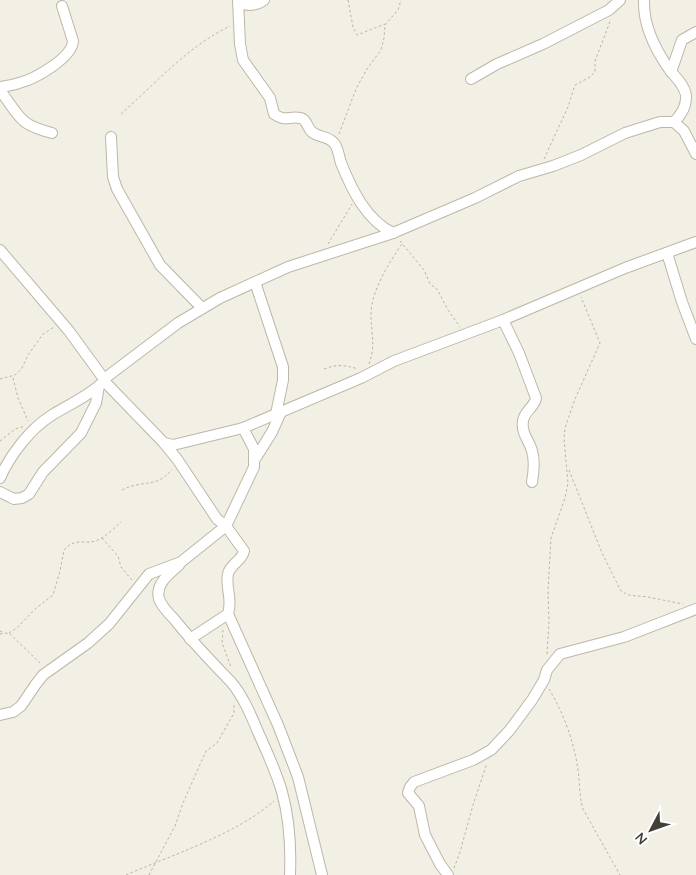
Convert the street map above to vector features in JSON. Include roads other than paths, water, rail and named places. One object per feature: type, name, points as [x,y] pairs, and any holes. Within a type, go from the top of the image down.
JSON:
[{"type":"street","points":[[264,0],[247,5],[239,2],[240,44],[243,60],[270,98],[274,114],[286,120],[301,118],[305,120],[314,133],[331,140],[335,144],[343,168],[357,196],[374,221],[393,233]]},
{"type":"street","points":[[644,0],[645,18],[662,60],[682,84],[686,95],[684,108],[674,122]]},
{"type":"street","points":[[471,78],[497,64],[543,44],[617,3]]},
{"type":"street","points":[[52,133],[26,124],[17,115],[0,89],[30,79],[61,60],[70,52],[73,41],[62,6]]},
{"type":"street","points":[[671,72],[682,40],[696,32]]},
{"type":"street","points":[[0,478],[4,467],[33,430],[49,417],[71,406],[178,323],[202,308],[288,266],[393,233],[468,201],[519,176],[581,155],[625,133],[646,125],[674,122],[684,131],[696,154]]},
{"type":"street","points":[[111,137],[113,177],[117,189],[160,265],[202,308]]},
{"type":"street","points":[[164,442],[172,445],[243,428],[360,373],[503,320],[625,268],[696,242]]},
{"type":"street","points":[[0,250],[62,323],[102,382],[164,442],[178,459],[217,518],[226,526],[244,552],[243,556],[231,568],[228,575],[231,602],[226,615],[190,639]]},
{"type":"street","points":[[667,253],[696,339]]},
{"type":"street","points":[[255,282],[282,367],[284,380],[278,413],[272,432],[255,460]]},
{"type":"street","points":[[503,320],[522,359],[536,398],[536,402],[525,413],[523,420],[523,429],[532,450],[534,468],[532,482]]},
{"type":"street","points":[[0,492],[14,499],[22,498],[29,494],[43,472],[81,433],[96,403],[102,382]]},
{"type":"street","points":[[243,428],[254,449],[254,467],[226,526],[181,562],[163,580],[159,587],[159,597],[162,605],[190,639],[233,685],[251,715],[267,751],[282,793],[291,860],[290,875]]},
{"type":"street","points":[[0,715],[13,712],[21,706],[36,684],[50,670],[88,643],[109,624],[151,572],[181,562]]},
{"type":"street","points":[[450,872],[440,864],[425,835],[420,809],[408,793],[414,782],[474,760],[491,750],[501,741],[521,716],[560,654],[624,637],[692,607]]},
{"type":"street","points":[[226,615],[278,725],[298,777],[322,875]]}]
